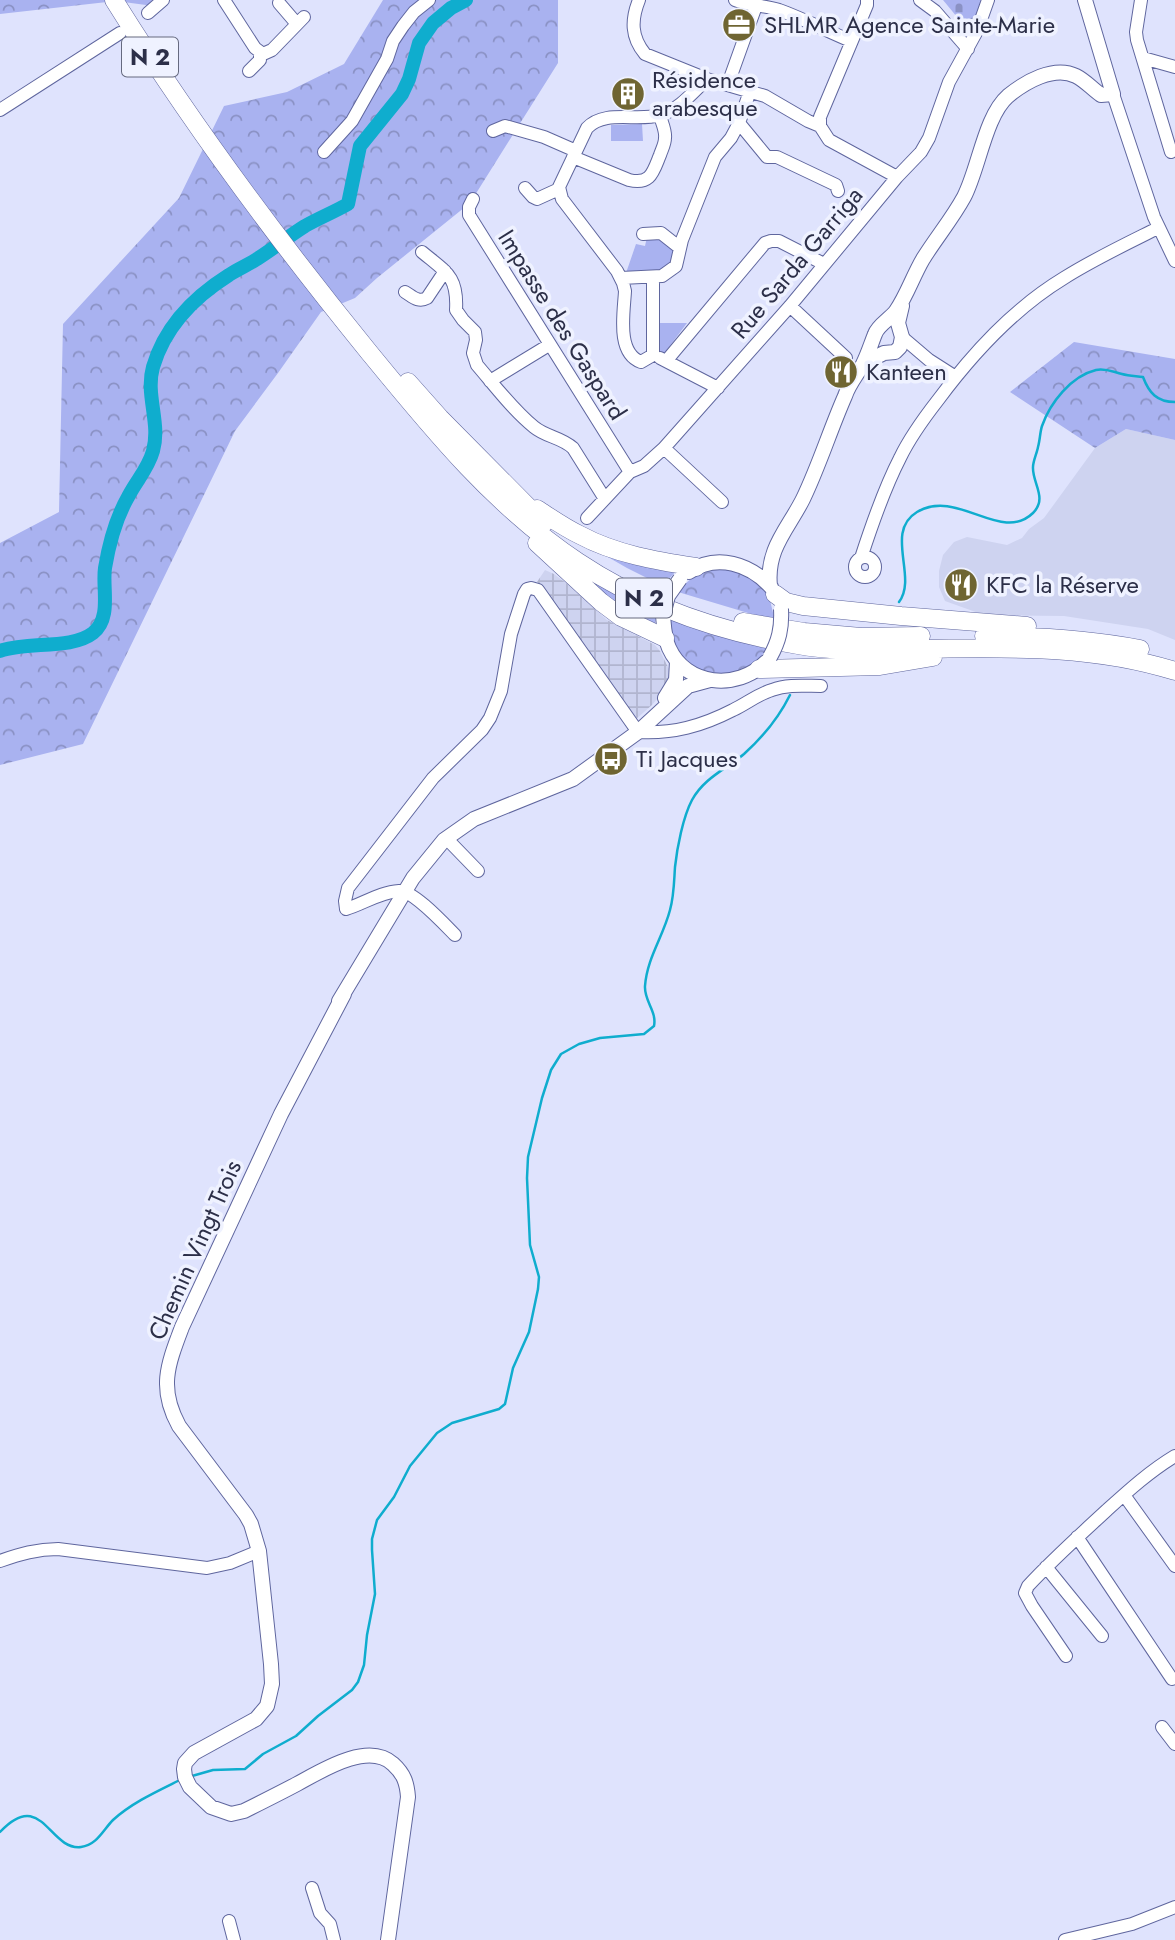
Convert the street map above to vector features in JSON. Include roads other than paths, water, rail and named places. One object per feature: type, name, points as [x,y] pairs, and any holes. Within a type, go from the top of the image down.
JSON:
[{"type":"highway","name":"N 2","points":[[114,0],[192,110],[279,221],[439,437],[495,495],[577,562],[622,588],[680,615],[721,628],[803,646],[852,650],[1077,650],[1175,671]]},
{"type":"highway","name":"N 2","points":[[125,0],[192,110]]},
{"type":"highway","name":"N 2","points":[[384,363],[545,524],[566,541],[608,569],[698,608],[750,624],[804,632],[861,637],[1035,636],[1105,642],[1175,659]]},
{"type":"highway","points":[[439,437],[494,500],[601,602],[621,617],[665,638]]},
{"type":"highway","points":[[500,479],[534,507],[581,536],[655,561],[696,567]]},
{"type":"highway","points":[[775,596],[803,606],[1058,629],[1105,642]]},
{"type":"highway","points":[[765,663],[880,666],[990,648]]},
{"type":"main road","points":[[775,596],[760,575],[747,567],[730,562],[713,562],[696,567],[680,579],[668,596],[663,615],[665,638],[670,650],[687,670],[710,680],[727,681],[744,677],[765,663],[778,642],[782,626],[775,596],[769,575],[772,555],[802,500],[845,393],[861,368],[877,334],[904,298],[922,260],[963,198],[991,120],[1007,97],[1038,78],[1063,73],[1078,77],[1101,95],[1113,94],[1085,0]]},
{"type":"main road","points":[[861,368],[902,344],[898,323],[904,298]]},
{"type":"main road","points":[[877,334],[890,325],[901,334]]},
{"type":"main road","points":[[877,334],[878,350],[889,353]]},
{"type":"main road","points":[[747,567],[782,534]]},
{"type":"main road","name":"Chemin Vingt Trois","points":[[652,718],[674,684],[677,661]]},
{"type":"main road","name":"Chemin Vingt Trois","points":[[388,1940],[408,1797],[403,1775],[388,1760],[366,1756],[353,1758],[244,1811],[231,1814],[211,1807],[190,1787],[185,1777],[185,1763],[194,1753],[256,1719],[267,1706],[272,1684],[259,1551],[251,1524],[173,1414],[166,1386],[170,1363],[183,1326],[281,1114],[344,994],[422,865],[446,838],[474,819],[573,779],[638,732],[688,686],[710,680]]},
{"type":"street","points":[[148,13],[163,0]]},
{"type":"street","points":[[224,0],[260,53],[272,50],[301,20],[279,3]]},
{"type":"street","points":[[324,152],[352,121],[403,26],[414,12],[429,0]]},
{"type":"street","points":[[639,0],[634,12],[634,36],[645,54],[708,79],[765,96],[820,126]]},
{"type":"street","points":[[735,0],[824,28],[851,41]]},
{"type":"street","points":[[867,0],[820,117],[820,126],[828,140],[897,177]]},
{"type":"street","points":[[920,0],[935,11],[968,49]]},
{"type":"street","name":"Rue Sarda Garriga","points":[[587,518],[629,472],[644,466],[664,448],[790,306],[897,177],[912,163],[929,138],[948,82],[968,49],[988,0]]},
{"type":"street","points":[[1140,0],[1136,32],[1171,152]]},
{"type":"street","points":[[728,84],[763,7]]},
{"type":"street","points":[[0,110],[120,33]]},
{"type":"street","points":[[249,71],[260,60],[260,53]]},
{"type":"street","points":[[1143,58],[1175,67]]},
{"type":"street","points":[[708,79],[676,108],[660,116],[596,120],[587,128],[559,189],[562,199],[621,278],[625,291],[625,345],[636,360],[641,362],[653,355],[718,388]]},
{"type":"street","points":[[621,278],[662,276],[676,266],[680,248],[715,157],[731,138],[750,91]]},
{"type":"street","points":[[1113,94],[1158,228],[1175,261]]},
{"type":"street","points":[[493,131],[505,127],[544,137],[574,154],[637,182],[652,174],[665,141],[666,135],[660,116]]},
{"type":"street","points":[[738,123],[767,157],[776,157],[836,185],[838,191]]},
{"type":"street","points":[[525,188],[537,199],[559,189]]},
{"type":"street","name":"Impasse des Gaspard","points":[[473,199],[469,215],[629,472]]},
{"type":"street","points":[[861,558],[900,457],[954,376],[987,339],[1048,288],[1115,249],[1158,228]]},
{"type":"street","points":[[643,234],[661,233],[680,248]]},
{"type":"street","points":[[667,360],[768,242],[779,241],[824,264]]},
{"type":"street","points":[[422,252],[445,271],[456,289],[457,313],[475,332],[473,354],[477,365],[531,425],[573,448],[605,499]]},
{"type":"street","points":[[405,292],[419,300],[427,298],[445,271]]},
{"type":"street","points":[[653,277],[653,355]]},
{"type":"street","points":[[790,306],[846,358]]},
{"type":"street","points":[[901,334],[929,360],[954,376]]},
{"type":"street","points":[[490,381],[549,345]]},
{"type":"street","points":[[889,353],[908,353],[929,360]]},
{"type":"street","points":[[664,448],[722,502]]},
{"type":"street","points":[[455,935],[424,904],[405,892],[371,898],[346,909],[345,901],[348,888],[433,778],[482,730],[490,718],[501,691],[511,634],[527,589],[531,587],[538,590],[638,732],[663,733],[690,727],[732,711],[773,689],[821,686]]},
{"type":"street","points":[[446,838],[478,871]]},
{"type":"street","points":[[1066,1656],[1032,1606],[1025,1593],[1028,1586],[1124,1495],[1161,1464],[1175,1456]]},
{"type":"street","points":[[1124,1495],[1175,1566]]},
{"type":"street","points":[[1077,1537],[1172,1679]]},
{"type":"street","points":[[0,1561],[40,1549],[58,1549],[207,1569],[259,1551]]},
{"type":"street","points":[[1046,1567],[1102,1636]]},
{"type":"street","points":[[1163,1727],[1175,1744]]},
{"type":"street","points":[[313,1888],[320,1913],[330,1924],[334,1940]]},
{"type":"street","points":[[1065,1940],[1132,1924],[1175,1907]]},
{"type":"street","points":[[229,1921],[234,1940]]},
{"type":"waterway","points":[[0,651],[23,646],[73,642],[93,633],[99,627],[104,611],[105,568],[114,531],[124,505],[153,451],[155,430],[151,378],[165,338],[182,314],[216,284],[305,226],[348,204],[360,146],[402,94],[419,43],[433,23],[466,0]]},
{"type":"waterway","points":[[899,602],[904,592],[905,580],[903,531],[917,512],[932,506],[948,506],[1007,523],[1021,521],[1033,513],[1039,502],[1033,467],[1042,426],[1050,408],[1078,378],[1096,370],[1143,377],[1154,396],[1175,402]]},
{"type":"waterway","points":[[192,1776],[213,1770],[245,1769],[263,1754],[296,1736],[358,1682],[364,1665],[375,1594],[372,1539],[377,1520],[394,1497],[410,1466],[437,1433],[452,1423],[499,1409],[505,1404],[513,1368],[529,1332],[539,1277],[530,1245],[528,1157],[551,1070],[561,1054],[579,1044],[600,1038],[644,1034],[654,1026],[654,1016],[645,991],[646,976],[671,905],[677,851],[689,807],[703,786],[758,741],[776,719],[790,695]]},
{"type":"waterway","points":[[0,1832],[14,1820],[26,1816],[36,1818],[70,1846],[87,1846],[129,1808],[182,1779]]},
{"type":"place","name":"SHLMR Agence Sainte-Marie","points":[[739,25]]},
{"type":"place","name":"Résidence arabesque","points":[[628,94]]},
{"type":"place","name":"Kanteen","points":[[841,372]]},
{"type":"place","name":"KFC la Réserve","points":[[961,585]]},
{"type":"place","name":"Ti Jacques","points":[[611,759]]}]
